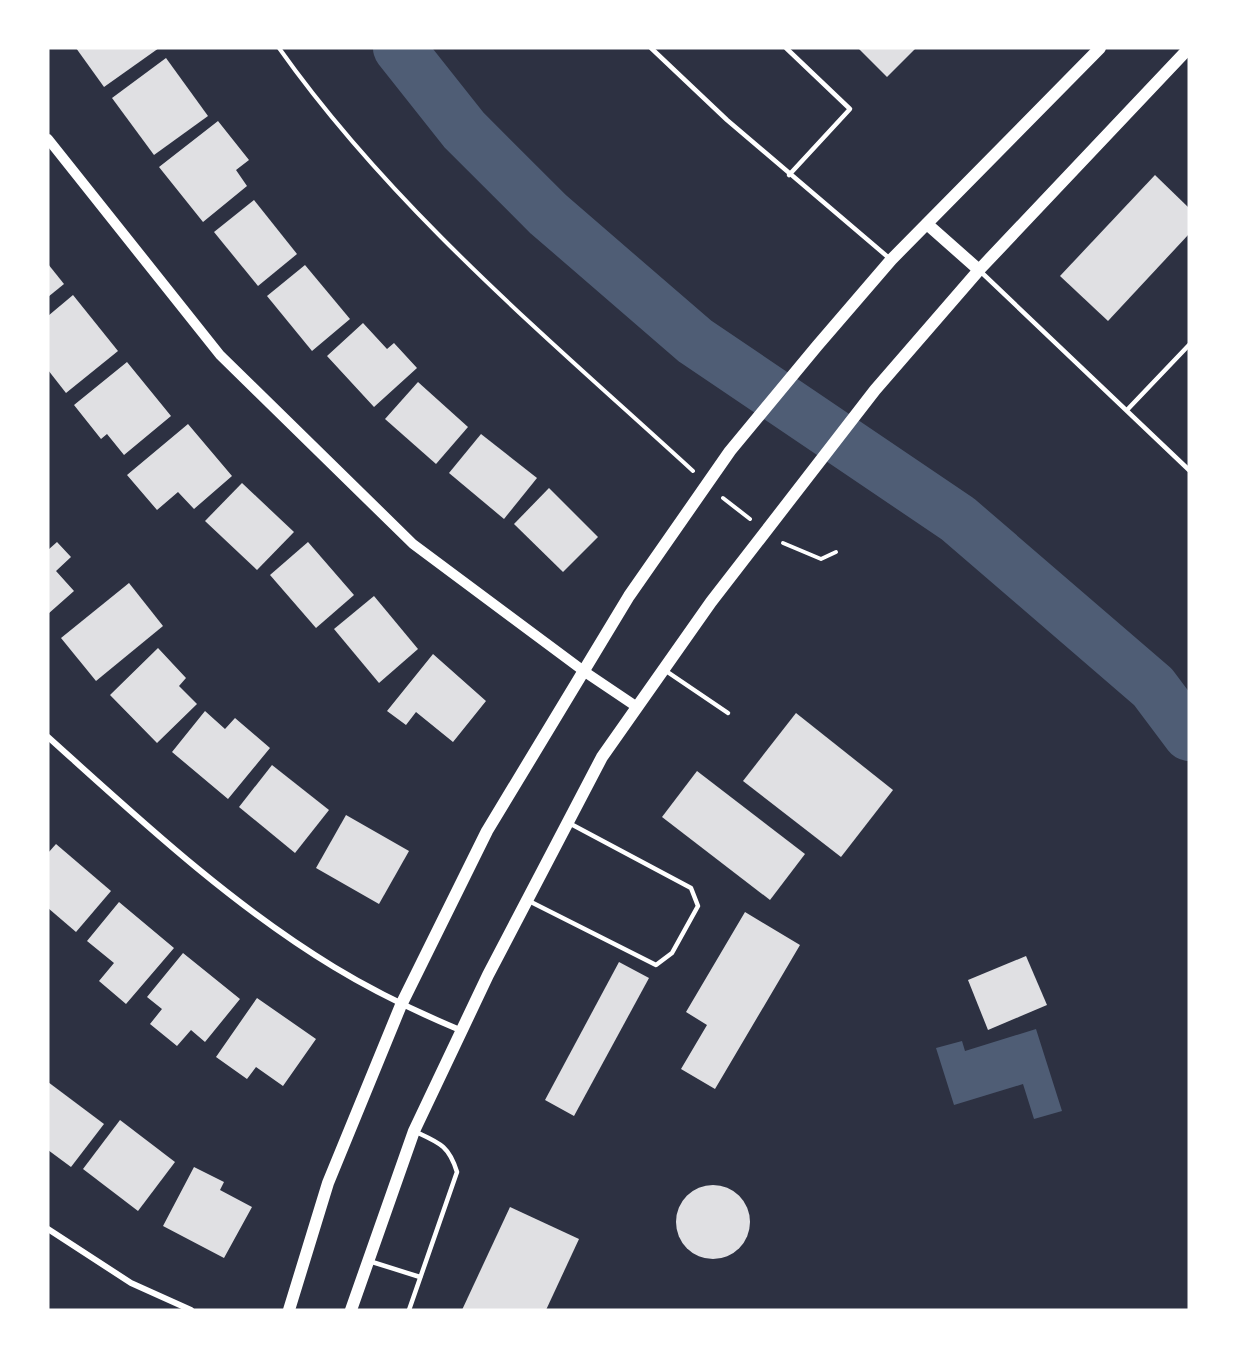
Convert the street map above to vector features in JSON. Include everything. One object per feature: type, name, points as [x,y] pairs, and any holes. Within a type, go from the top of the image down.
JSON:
[{"type":"main road","points":[[289,1310],[328,1183],[400,1005],[487,831],[629,596],[730,452],[817,346],[891,260],[1100,48]]},
{"type":"main road","points":[[351,1310],[414,1131],[460,1030],[566,822],[602,757],[663,669],[765,531],[875,390],[979,270],[1189,48]]},
{"type":"main road","points":[[927,224],[979,270]]},
{"type":"street","points":[[48,139],[220,355],[413,544],[585,672],[637,707]]},
{"type":"street","points":[[48,737],[140,820],[260,916],[333,967],[400,1005],[460,1030]]},
{"type":"street","points":[[48,1229],[131,1282],[191,1310]]},
{"type":"lane","points":[[786,48],[850,109],[789,175]]},
{"type":"lane","points":[[654,49],[789,175],[891,260]]},
{"type":"lane","points":[[979,270],[1189,470]]},
{"type":"lane","points":[[1126,410],[1189,345]]},
{"type":"lane","points":[[663,669],[728,713]]},
{"type":"lane","points":[[526,900],[656,965],[672,953],[698,906],[691,888],[566,822]]},
{"type":"lane","points":[[409,1310],[457,1172],[453,1159],[444,1145],[414,1131]]},
{"type":"lane","points":[[367,1260],[420,1277]]},
{"type":"path","points":[[279,48],[304,83],[380,173],[463,259],[706,484],[788,547],[821,559],[836,552]]},
{"type":"water","points":[[1036,1029],[1062,1111],[1034,1119],[1023,1084],[954,1105],[936,1048],[962,1041],[965,1051]]},
{"type":"building","points":[[76,48],[159,48],[104,87]]},
{"type":"building","points":[[858,48],[916,48],[887,77]]},
{"type":"building","points":[[166,58],[208,116],[154,155],[112,98]]},
{"type":"building","points":[[218,121],[249,160],[236,170],[247,186],[203,222],[159,167]]},
{"type":"building","points":[[1155,175],[1189,208],[1189,234],[1108,321],[1060,276]]},
{"type":"building","points":[[254,200],[297,254],[258,286],[214,232]]},
{"type":"building","points":[[48,264],[64,284],[48,297]]},
{"type":"building","points":[[305,265],[350,319],[312,351],[267,296]]},
{"type":"building","points":[[73,295],[118,351],[66,393],[48,370],[48,316]]},
{"type":"building","points":[[363,323],[387,349],[394,343],[417,368],[374,407],[327,356]]},
{"type":"building","points":[[127,362],[171,416],[124,455],[107,434],[101,439],[74,405]]},
{"type":"building","points":[[418,382],[468,427],[436,464],[385,419]]},
{"type":"building","points":[[188,424],[232,476],[194,509],[178,492],[157,510],[127,475]]},
{"type":"building","points":[[481,434],[537,478],[504,519],[449,473]]},
{"type":"building","points":[[242,483],[294,532],[257,570],[205,521]]},
{"type":"building","points":[[549,488],[598,537],[563,572],[514,524]]},
{"type":"building","points":[[57,542],[71,557],[56,571],[74,591],[48,614],[48,550]]},
{"type":"building","points":[[308,542],[354,595],[316,628],[270,575]]},
{"type":"building","points":[[129,583],[163,626],[96,681],[61,638]]},
{"type":"building","points":[[374,596],[418,649],[379,683],[334,629]]},
{"type":"building","points":[[158,648],[186,678],[179,686],[197,704],[157,743],[110,695]]},
{"type":"building","points":[[433,654],[486,701],[453,742],[416,712],[406,725],[387,711]]},
{"type":"building","points":[[205,711],[225,729],[235,718],[270,748],[228,799],[172,752]]},
{"type":"building","points":[[796,713],[893,790],[841,857],[743,781]]},
{"type":"building","points":[[272,765],[329,810],[295,853],[239,807]]},
{"type":"building","points":[[697,771],[805,854],[770,900],[662,817]]},
{"type":"building","points":[[346,815],[409,851],[379,904],[316,868]]},
{"type":"building","points":[[56,844],[111,891],[76,932],[48,908],[48,853]]},
{"type":"building","points":[[119,902],[174,948],[126,1004],[99,981],[114,963],[87,941]]},
{"type":"building","points":[[745,912],[800,945],[715,1089],[681,1069],[707,1025],[686,1012]]},
{"type":"building","points":[[183,953],[240,999],[205,1042],[191,1030],[177,1046],[150,1024],[162,1009],[147,997]]},
{"type":"building","points":[[1026,956],[1047,1005],[988,1030],[968,980]]},
{"type":"building","points":[[619,962],[649,978],[574,1116],[545,1100]]},
{"type":"building","points":[[257,998],[316,1039],[283,1086],[256,1067],[247,1079],[216,1057]]},
{"type":"building","points":[[48,1082],[104,1124],[71,1167],[48,1150]]},
{"type":"building","points":[[120,1120],[175,1162],[138,1211],[83,1169]]},
{"type":"building","points":[[194,1167],[224,1182],[220,1190],[252,1207],[224,1258],[163,1226]]},
{"type":"building","points":[[706,1185],[720,1185],[734,1191],[744,1201],[750,1215],[748,1236],[734,1253],[720,1259],[706,1259],[692,1253],[682,1243],[676,1229],[676,1215],[682,1201],[692,1191]]},
{"type":"building","points":[[510,1207],[579,1239],[546,1310],[462,1310]]},
{"type":"waterway","points":[[399,48],[464,130],[548,214],[695,341],[958,519],[1153,687],[1189,735]]}]
